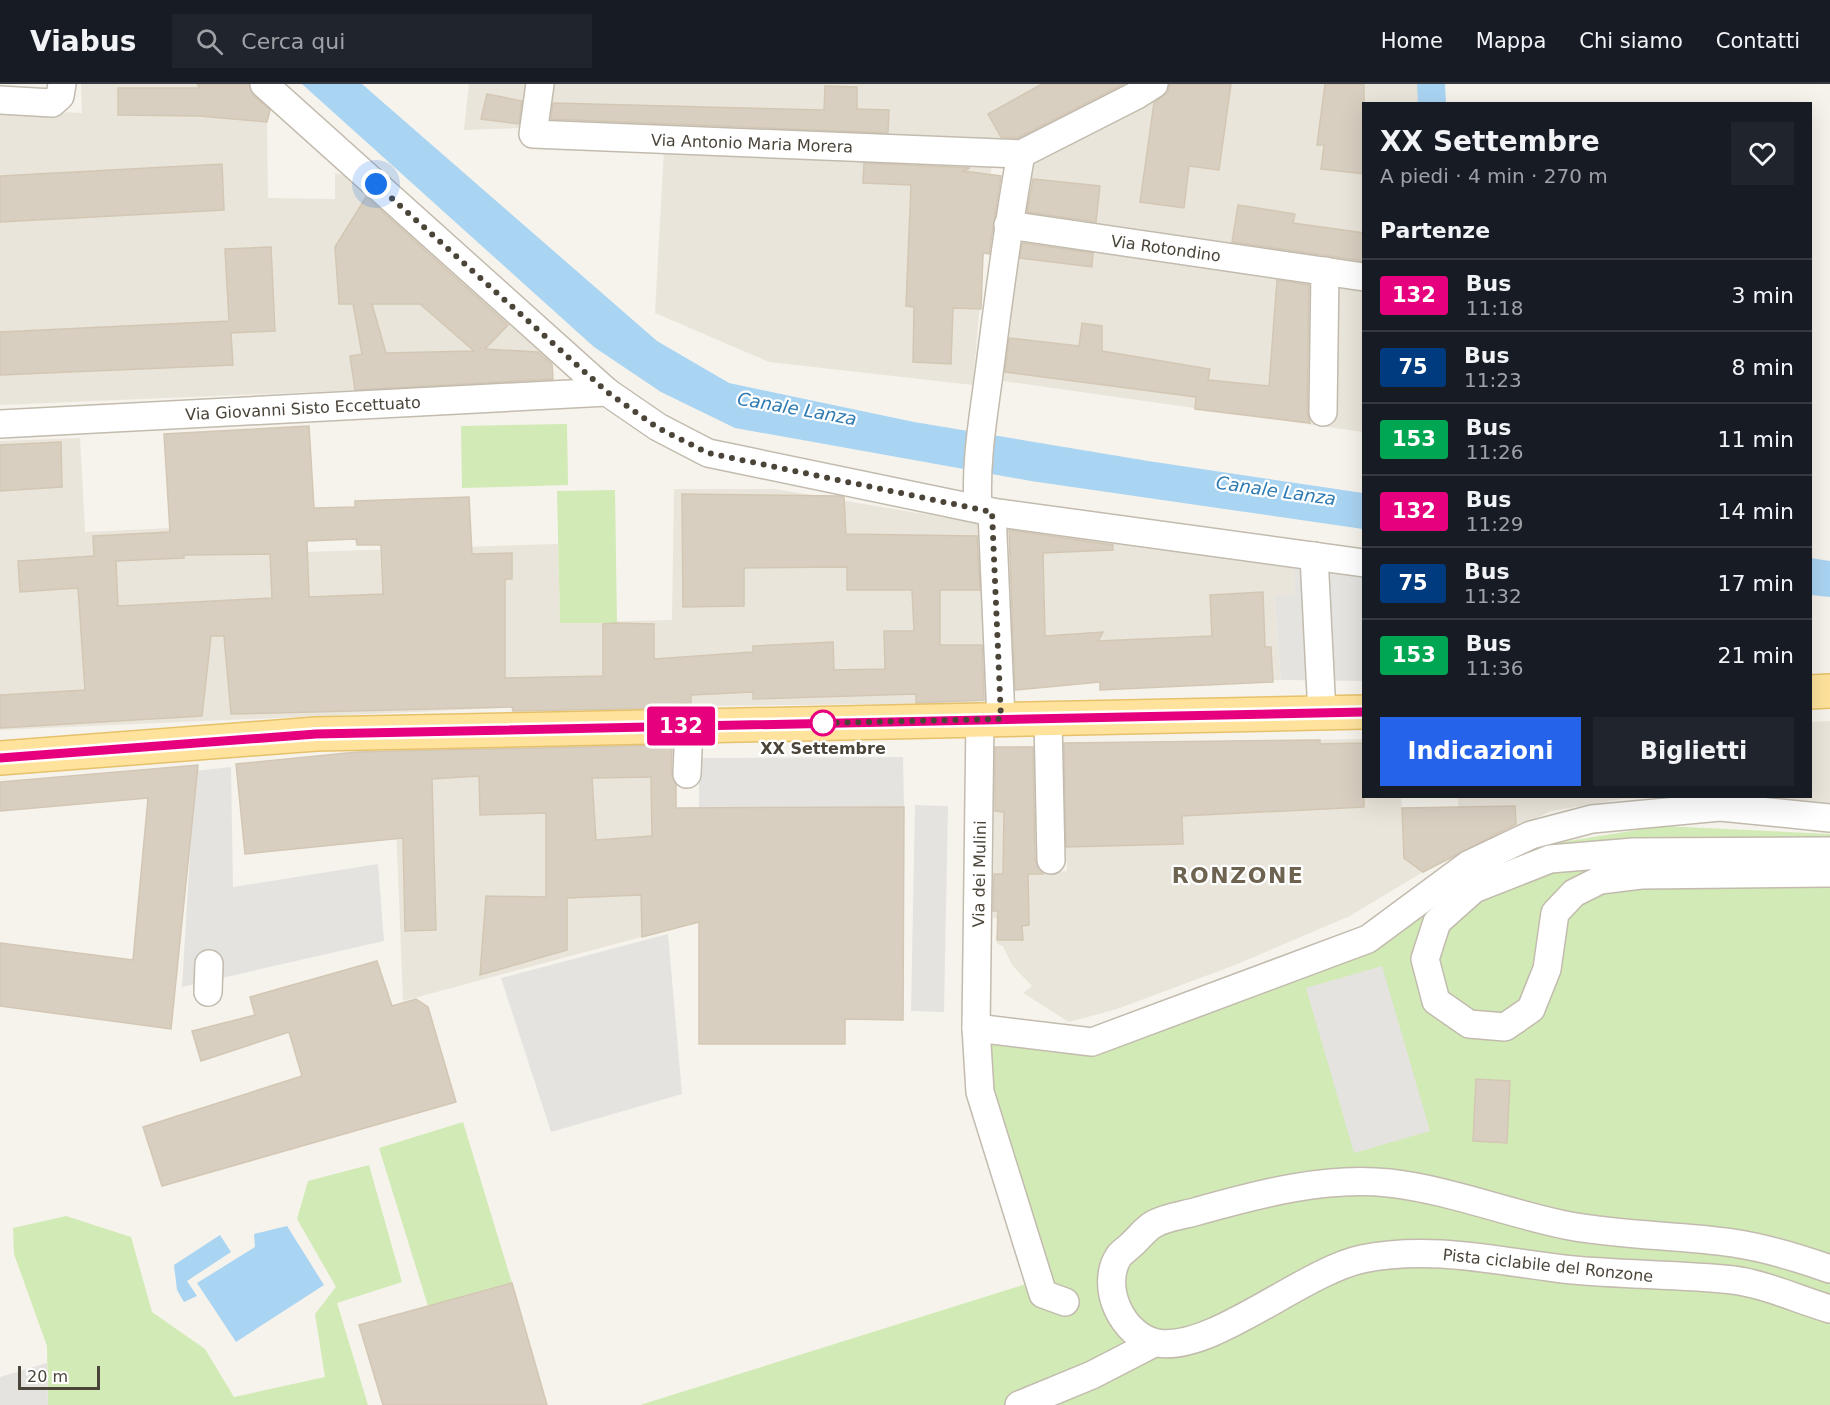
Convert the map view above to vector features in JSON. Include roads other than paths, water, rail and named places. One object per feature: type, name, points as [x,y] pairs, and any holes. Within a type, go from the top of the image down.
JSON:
[{"type":"main road","points":[[1812,692],[1830,691]]},
{"type":"main road","points":[[0,758],[316,734],[1362,712]]},
{"type":"street","points":[[0,100],[52,103],[60,96],[62,84]]},
{"type":"street","points":[[264,84],[607,392],[658,428],[708,453],[982,501],[1362,563]]},
{"type":"street","name":"Via Antonio Maria Morera","points":[[540,84],[533,134],[1021,154]]},
{"type":"street","points":[[991,720],[982,501],[988,381],[1008,225],[1021,154],[1154,84]]},
{"type":"street","name":"Via Rotondino","points":[[1008,225],[1362,277]]},
{"type":"street","points":[[1323,412],[1324,271]]},
{"type":"street","name":"Via Giovanni Sisto Eccettuato","points":[[0,424],[607,392]]},
{"type":"street","points":[[1314,556],[1322,714]]},
{"type":"street","points":[[1048,719],[1051,860]]},
{"type":"street","name":"Via dei Mulini","points":[[991,720],[976,1028],[980,1092],[1043,1294],[1065,1302]]},
{"type":"street","points":[[687,774],[689,726]]},
{"type":"street","points":[[976,1028],[1092,1042],[1368,939],[1468,865],[1531,835],[1592,819],[1720,807],[1830,818]]},
{"type":"street","points":[[1830,851],[1634,852],[1550,859],[1474,889],[1437,922],[1425,958],[1436,1001],[1469,1024],[1505,1027],[1531,1009],[1547,969],[1555,913],[1574,893],[1600,880],[1641,875],[1830,873]]},
{"type":"street","points":[[208,992],[209,964]]},
{"type":"street","points":[[1154,1342],[1141,1336],[1121,1319],[1114,1298],[1113,1276],[1119,1256],[1154,1224],[1271,1193],[1346,1181],[1390,1183],[1444,1193],[1571,1226],[1735,1243],[1798,1258],[1830,1269]]},
{"type":"street","name":"Pista ciclabile del Ronzone","points":[[1154,1342],[1180,1344],[1202,1337],[1325,1272],[1361,1259],[1410,1254],[1462,1254],[1564,1269],[1738,1281],[1830,1309]]},
{"type":"street","points":[[1019,1405],[1092,1375],[1154,1342]]},
{"type":"water","name":"Canale Lanza","points":[[302,84],[362,84],[657,341],[729,383],[914,422],[1148,461],[1362,493],[1362,529],[1031,481],[735,428],[661,392],[594,347]]},
{"type":"water","points":[[1812,558],[1830,561],[1830,597],[1812,595]]},
{"type":"water","points":[[287,1226],[324,1285],[236,1342],[197,1283],[255,1247],[254,1234]]},
{"type":"water","points":[[220,1235],[231,1252],[187,1281],[197,1296],[184,1302],[177,1290],[174,1265]]},
{"type":"waterway","points":[[1431,84],[1432,102]]},
{"type":"place","name":"XX Settembre","points":[[823,723]]},
{"type":"district","name":"RONZONE","points":[[1238,875]]}]
